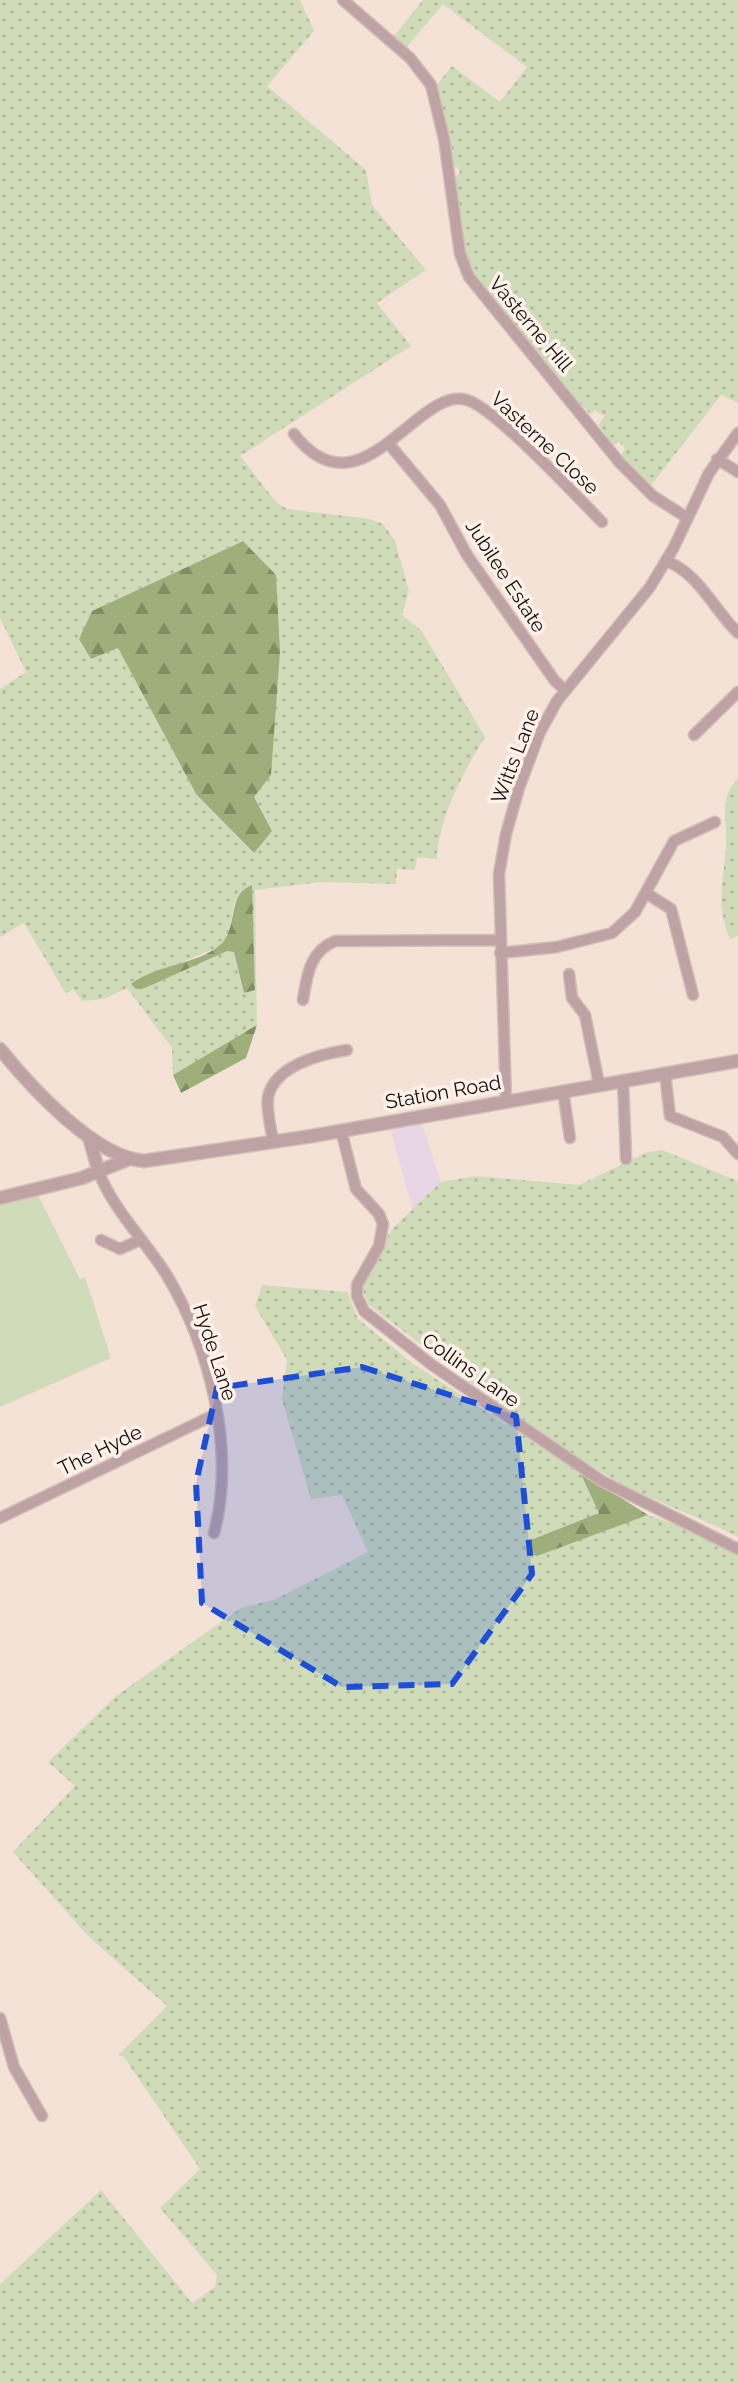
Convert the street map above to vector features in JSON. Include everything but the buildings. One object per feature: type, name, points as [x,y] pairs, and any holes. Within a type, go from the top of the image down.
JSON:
[{"type":"street","name":"Vasterne Hill","points":[[343,0],[410,58],[431,85],[444,139],[460,254],[469,277],[620,463],[653,496],[686,517]]},
{"type":"street","name":"Vasterne Close","points":[[294,434],[316,454],[340,461],[366,457],[447,401],[472,401],[500,423],[602,522]]},
{"type":"street","name":"Witts Lane","points":[[506,1101],[499,874],[509,822],[540,732],[565,690],[637,604],[666,561],[717,459],[738,433]]},
{"type":"street","name":"Jubilee Estate","points":[[389,444],[440,505],[467,555],[555,681],[565,690]]},
{"type":"street","points":[[717,459],[738,472]]},
{"type":"street","points":[[666,561],[689,572],[716,611],[738,633]]},
{"type":"street","points":[[694,735],[702,721],[738,692]]},
{"type":"street","points":[[500,953],[557,947],[606,936],[635,912],[674,841],[687,832],[715,822]]},
{"type":"street","points":[[646,893],[665,902],[673,914],[693,995]]},
{"type":"street","points":[[303,1000],[312,961],[320,950],[335,941],[499,940]]},
{"type":"street","points":[[569,974],[572,998],[585,1015],[599,1084]]},
{"type":"street","points":[[0,1049],[89,1137],[129,1159]]},
{"type":"street","points":[[273,1141],[268,1099],[274,1085],[308,1059],[347,1050]]},
{"type":"street","name":"Station Road","points":[[129,1159],[154,1160],[273,1141],[738,1061]]},
{"type":"street","points":[[665,1073],[670,1116],[723,1137],[738,1154]]},
{"type":"street","points":[[623,1080],[626,1159]]},
{"type":"street","points":[[563,1091],[570,1138]]},
{"type":"street","name":"Collins Lane","points":[[341,1130],[356,1189],[379,1214],[383,1224],[379,1246],[357,1285],[364,1311],[423,1359],[592,1475],[626,1496],[738,1549]]},
{"type":"street","points":[[89,1137],[99,1173]]},
{"type":"street","points":[[0,1198],[99,1173],[129,1159]]},
{"type":"street","name":"Hyde Lane","points":[[99,1173],[113,1203],[164,1272],[182,1304],[207,1374],[216,1414],[222,1474],[214,1533]]},
{"type":"street","points":[[101,1240],[120,1249],[140,1240]]},
{"type":"street","name":"The Hyde","points":[[0,1518],[216,1414]]},
{"type":"street","points":[[0,2018],[14,2067],[42,2116]]},
{"type":"highlighted area","points":[[362,1367],[516,1416],[532,1574],[452,1684],[342,1687],[202,1603],[196,1483],[217,1388]]},
{"type":"shaded area","points":[[421,1121],[441,1182],[413,1211],[390,1128]]},
{"type":"green space","points":[[0,0],[300,0],[314,31],[267,86],[366,170],[372,205],[426,270],[377,303],[411,346],[240,456],[276,502],[287,509],[370,519],[383,524],[395,541],[409,591],[402,615],[421,630],[485,737],[447,812],[437,859],[417,857],[415,870],[397,869],[396,884],[322,882],[255,890],[257,1025],[173,1075],[172,1048],[127,988],[104,999],[82,1001],[73,989],[66,994],[24,923],[0,937],[0,689],[26,672],[0,618]],"holes":[[[242,541],[276,575],[253,797],[254,853],[196,794],[118,648],[91,658],[79,639],[92,611]],[[251,885],[255,990],[244,993],[234,952],[226,951],[145,988],[132,984],[218,947],[229,935],[234,904]]]},
{"type":"green space","points":[[423,0],[738,0],[738,403],[721,395],[649,488],[621,457],[625,448],[619,442],[613,446],[599,425],[604,416],[595,410],[590,414],[538,358],[501,315],[473,272],[459,224],[453,178],[460,173],[458,168],[451,165],[436,86],[452,66],[500,102],[527,67],[443,4],[406,48],[394,36]]},
{"type":"green space","points":[[243,541],[276,575],[280,651],[271,775],[254,797],[272,831],[254,853],[196,794],[118,648],[91,659],[79,639],[92,611]]},
{"type":"green space","points":[[738,778],[738,936],[730,939],[721,897],[726,845],[725,809],[729,790]]},
{"type":"green space","points":[[252,885],[255,990],[244,993],[234,952],[227,951],[145,988],[136,989],[131,984],[153,972],[202,956],[222,943],[230,928],[239,896]]},
{"type":"green space","points":[[257,1025],[246,1058],[181,1093],[173,1075]]},
{"type":"green space","points":[[662,1150],[738,1181],[738,1537],[634,1490],[570,1453],[482,1392],[369,1305],[362,1289],[365,1274],[393,1228],[441,1182],[475,1176],[579,1185],[648,1152]]},
{"type":"green space","points":[[38,1195],[80,1279],[85,1277],[111,1358],[0,1407],[0,1205]]},
{"type":"green space","points":[[262,1285],[347,1292],[358,1319],[412,1363],[580,1472],[599,1512],[578,1539],[648,1515],[684,1528],[738,1555],[738,2383],[0,2383],[0,2284],[101,2190],[192,2303],[215,2287],[217,2275],[160,2208],[200,2169],[124,2057],[118,2055],[167,2006],[89,1937],[13,1852],[75,1786],[48,1762],[116,1696],[241,1608],[276,1599],[368,1552],[342,1495],[311,1499],[282,1399],[287,1360],[255,1306]]},
{"type":"green space","points":[[580,1472],[648,1515],[537,1556],[527,1553],[531,1540],[599,1513]]}]
